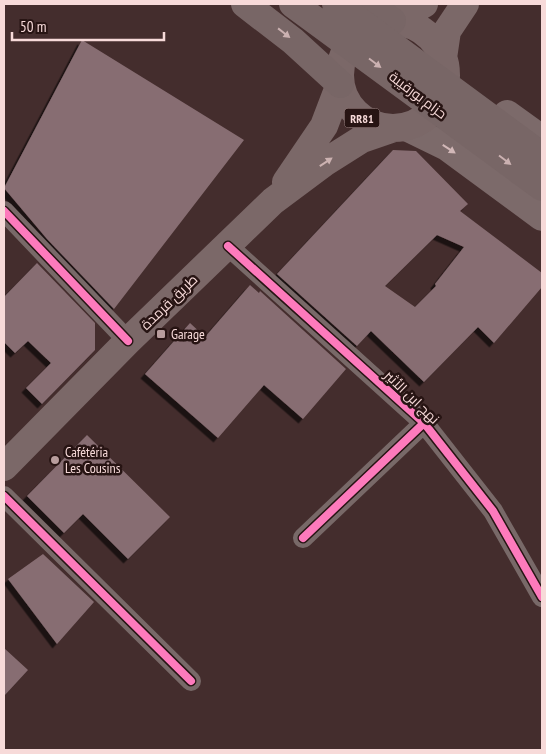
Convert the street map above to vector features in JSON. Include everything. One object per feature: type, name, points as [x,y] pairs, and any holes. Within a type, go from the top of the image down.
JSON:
[{"type":"highway","points":[[245,4],[293,41],[340,84]]},
{"type":"highway","name":"حزام بورقيبة","points":[[293,4],[330,29],[542,187]]},
{"type":"highway","name":"حزام بورقيبة","points":[[336,4],[542,156]]},
{"type":"highway","points":[[368,4],[392,21]]},
{"type":"main road","name":"RR81","points":[[392,21],[424,4]]},
{"type":"main road","name":"RR81","points":[[445,63],[436,43],[424,31],[408,23],[392,21],[374,24],[358,34],[346,48],[340,65],[340,84],[345,98],[354,111],[365,120],[379,126],[400,127],[420,121],[432,111],[441,98],[446,84],[447,31],[465,4]]},
{"type":"main road","points":[[445,63],[542,139]]},
{"type":"main road","name":"طريق قرمدة","points":[[273,202],[324,126],[340,84]]},
{"type":"main road","name":"طريق قرمدة","points":[[4,467],[128,341],[273,202],[324,163],[362,139],[400,127]]},
{"type":"main road","name":"حزام بورقيبة","points":[[400,127],[447,147],[542,217]]},
{"type":"street","points":[[4,211],[128,341]]},
{"type":"street","name":"نهج ابن الأثير","points":[[228,246],[424,423],[493,511],[542,597]]},
{"type":"street","points":[[303,538],[424,423]]},
{"type":"street","points":[[4,496],[191,680]]},
{"type":"building","points":[[82,40],[244,140],[114,309],[47,239],[4,188]]},
{"type":"building","points":[[393,150],[416,151],[468,204],[460,211],[542,273],[542,287],[494,343],[478,327],[424,382],[371,331],[357,346],[277,274]],"holes":[[[437,235],[464,247],[435,284],[436,286],[415,307],[385,286]]]},
{"type":"building","points":[[37,263],[95,323],[95,350],[42,404],[26,388],[51,363],[28,341],[15,353],[4,342],[4,297]]},
{"type":"building","points":[[250,285],[259,293],[260,291],[346,369],[303,419],[264,385],[218,438],[145,374],[190,323],[205,337]]},
{"type":"building","points":[[87,435],[170,517],[128,559],[83,514],[64,533],[27,496]]},
{"type":"building","points":[[43,554],[94,602],[57,644],[8,579]]},
{"type":"building","points":[[4,648],[28,670],[4,696]]},
{"type":"cycle path","points":[[4,211],[128,341]]},
{"type":"cycle path","points":[[228,246],[424,423],[493,511],[542,597]]},
{"type":"cycle path","points":[[303,538],[424,423]]},
{"type":"cycle path","points":[[4,496],[191,681]]},
{"type":"place","name":"Garage","points":[[161,334]]},
{"type":"place","name":"Cafétéria Les Cousins","points":[[55,460]]}]
